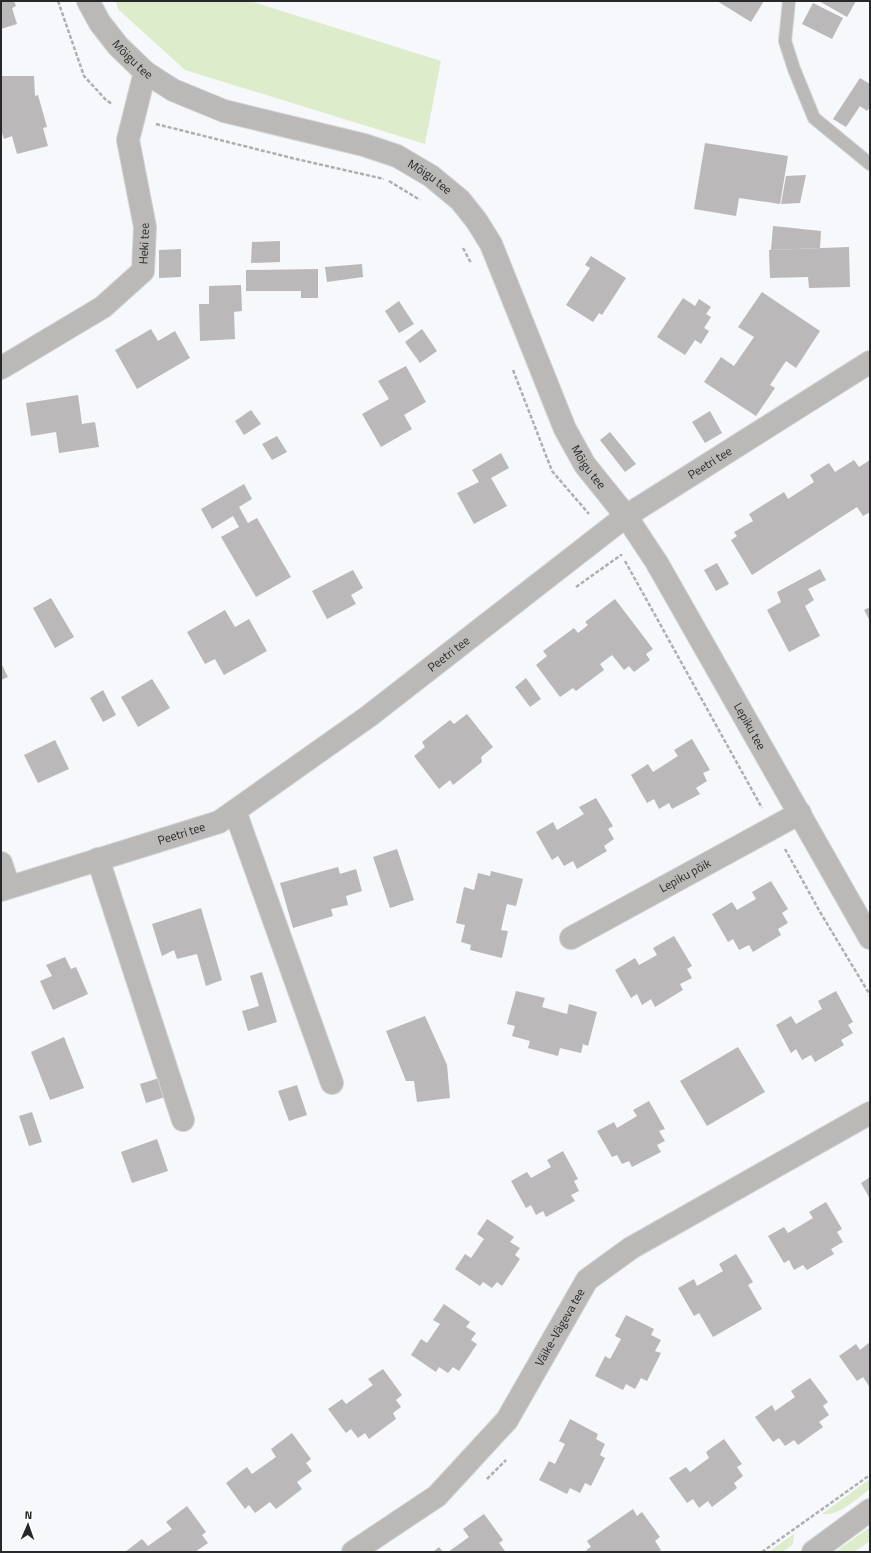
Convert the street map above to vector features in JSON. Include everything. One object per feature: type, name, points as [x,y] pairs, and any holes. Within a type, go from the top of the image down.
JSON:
[{"type":"street","name":"Mõigu tee","points":[[88,1],[100,23],[118,46],[145,72],[173,90],[224,111],[364,145],[398,156],[431,176],[460,200],[476,220],[491,244],[565,429],[585,465],[626,516]]},
{"type":"street","name":"Heki tee","points":[[1,368],[103,307],[143,270],[145,227],[128,140],[132,118],[145,72]]},
{"type":"street","name":"Peetri tee","points":[[5,888],[219,822],[370,716],[626,516],[870,362]]},
{"type":"street","name":"Lepiku tee","points":[[626,516],[657,563],[870,938]]},
{"type":"street","points":[[235,811],[332,1083]]},
{"type":"street","name":"Lepiku põik","points":[[571,938],[800,813]]},
{"type":"street","points":[[98,859],[183,1120]]},
{"type":"street","points":[[1,863],[5,888]]},
{"type":"street","name":"Väike-Vägeva tee","points":[[353,1552],[437,1496],[507,1420],[587,1280],[631,1248],[870,1113]]},
{"type":"street","points":[[813,1552],[870,1510]]},
{"type":"lane","points":[[789,1],[785,42],[794,69],[814,118],[870,164]]},
{"type":"path","points":[[58,1],[84,76],[106,100],[132,118],[296,159],[385,179],[425,203]]},
{"type":"path","points":[[461,243],[474,269]]},
{"type":"path","points":[[512,367],[552,471],[604,532],[621,555],[820,912],[870,995]]},
{"type":"path","points":[[570,592],[621,555]]},
{"type":"path","points":[[482,1484],[508,1457]]},
{"type":"path","points":[[762,1552],[870,1475]]},
{"type":"green space","points":[[116,1],[250,1],[441,61],[425,144],[185,70],[118,9]]},
{"type":"green space","points":[[870,1479],[870,1489],[853,1502],[841,1510],[829,1514],[822,1514]]},
{"type":"green space","points":[[870,1527],[870,1541],[854,1552],[835,1552]]},
{"type":"green space","points":[[794,1534],[793,1544],[787,1549],[779,1552],[768,1552]]},
{"type":"building","points":[[1,1],[14,1],[16,6],[12,8],[17,24],[1,29]]},
{"type":"building","points":[[717,1],[764,1],[751,22]]},
{"type":"building","points":[[819,1],[856,1],[847,17]]},
{"type":"building","points":[[813,3],[843,18],[832,39],[802,24]]},
{"type":"building","points":[[1,76],[34,76],[35,96],[38,95],[47,127],[43,128],[48,146],[17,154],[12,136],[4,139],[1,130]]},
{"type":"building","points":[[860,78],[870,84],[870,107],[867,111],[860,106],[846,127],[833,119]]},
{"type":"building","points":[[705,143],[788,156],[780,204],[739,198],[736,216],[694,209]]},
{"type":"building","points":[[806,175],[800,203],[781,204],[786,176]]},
{"type":"building","points":[[773,226],[821,231],[820,248],[771,250]]},
{"type":"building","points":[[280,241],[280,262],[251,263],[252,242]]},
{"type":"building","points":[[849,247],[850,287],[809,288],[808,277],[770,278],[769,250]]},
{"type":"building","points":[[181,249],[181,277],[159,278],[159,250]]},
{"type":"building","points":[[591,256],[626,278],[602,315],[599,313],[593,322],[566,305],[590,268],[585,265]]},
{"type":"building","points":[[362,264],[363,277],[327,282],[325,267]]},
{"type":"building","points":[[318,269],[318,298],[301,298],[301,291],[246,291],[246,270]]},
{"type":"building","points":[[241,285],[242,311],[234,312],[235,339],[200,341],[199,304],[209,304],[209,286]]},
{"type":"building","points":[[762,292],[820,331],[796,368],[786,361],[770,385],[775,388],[756,416],[704,382],[721,357],[734,366],[754,337],[738,327]]},
{"type":"building","points":[[683,298],[695,306],[699,299],[711,307],[706,314],[711,317],[704,328],[709,331],[701,344],[695,340],[685,355],[657,337]]},
{"type":"building","points":[[399,301],[414,324],[399,333],[385,311]]},
{"type":"building","points":[[151,329],[158,341],[175,331],[190,358],[137,389],[115,350]]},
{"type":"building","points":[[422,329],[437,351],[420,363],[405,342]]},
{"type":"building","points":[[406,366],[426,402],[404,415],[412,429],[381,447],[362,414],[389,399],[378,381]]},
{"type":"building","points":[[78,395],[82,424],[95,422],[99,447],[59,453],[56,432],[31,436],[26,403]]},
{"type":"building","points":[[251,410],[261,424],[244,435],[235,421]]},
{"type":"building","points":[[710,411],[722,433],[705,443],[692,422]]},
{"type":"building","points":[[610,432],[636,464],[625,472],[600,440]]},
{"type":"building","points":[[277,436],[287,452],[272,460],[262,444]]},
{"type":"building","points":[[501,453],[509,468],[491,478],[507,506],[474,524],[457,493],[479,482],[472,470]]},
{"type":"building","points":[[854,460],[859,467],[870,460],[870,512],[863,516],[857,507],[752,575],[731,540],[737,536],[734,532],[753,521],[749,514],[784,492],[788,499],[814,482],[810,475],[829,463],[835,472]]},
{"type":"building","points":[[244,484],[252,499],[239,507],[248,523],[257,518],[291,577],[256,597],[221,537],[239,527],[233,516],[212,529],[201,509]]},
{"type":"building","points":[[717,563],[729,584],[716,591],[704,570]]},
{"type":"building","points":[[820,569],[826,580],[808,589],[814,600],[805,606],[820,636],[789,652],[767,610],[781,602],[777,592]]},
{"type":"building","points":[[353,570],[363,588],[351,595],[356,604],[327,619],[312,591]]},
{"type":"building","points":[[51,598],[74,637],[55,648],[33,608]]},
{"type":"building","points":[[615,599],[653,649],[646,654],[650,660],[634,672],[629,666],[624,670],[612,655],[600,664],[604,670],[576,691],[573,688],[560,697],[536,665],[547,656],[543,651],[574,628],[578,633],[588,625],[585,622]]},
{"type":"building","points":[[870,607],[870,621],[864,610]]},
{"type":"building","points":[[225,610],[235,627],[249,619],[267,651],[224,675],[215,659],[205,664],[187,632]]},
{"type":"building","points":[[1,663],[8,677],[1,680]]},
{"type":"building","points":[[526,678],[541,699],[530,707],[515,687]]},
{"type":"building","points":[[152,679],[170,708],[138,727],[121,697]]},
{"type":"building","points":[[103,690],[116,715],[103,722],[90,698]]},
{"type":"building","points":[[467,714],[493,747],[481,757],[482,762],[453,785],[450,780],[439,789],[414,756],[425,747],[422,742],[450,720],[454,724]]},
{"type":"building","points":[[692,739],[710,770],[703,773],[707,781],[696,788],[700,794],[672,809],[669,803],[659,809],[654,799],[647,803],[631,775],[648,764],[653,772],[678,756],[674,750]]},
{"type":"building","points":[[55,740],[69,769],[38,783],[24,755]]},
{"type":"building","points":[[596,798],[613,826],[608,829],[614,839],[604,846],[607,851],[577,869],[573,861],[564,866],[558,856],[552,860],[536,832],[553,822],[557,830],[584,814],[579,807]]},
{"type":"building","points":[[397,849],[414,900],[390,908],[373,857]]},
{"type":"building","points":[[338,867],[340,874],[356,869],[362,891],[346,896],[348,905],[331,909],[333,916],[293,928],[280,883]]},
{"type":"building","points":[[491,871],[523,879],[516,906],[507,904],[501,930],[508,931],[502,958],[470,950],[471,945],[461,942],[465,925],[456,923],[464,887],[474,890],[478,873],[490,876]]},
{"type":"building","points":[[771,881],[788,909],[782,913],[788,923],[778,929],[781,935],[753,952],[749,945],[739,950],[733,939],[728,942],[712,914],[732,902],[737,910],[756,899],[752,892]]},
{"type":"building","points":[[201,908],[222,980],[206,986],[197,954],[177,959],[174,950],[162,956],[152,924]]},
{"type":"building","points":[[674,936],[692,966],[687,969],[692,978],[680,984],[683,990],[655,1007],[651,999],[642,1005],[637,994],[631,998],[615,970],[635,958],[639,965],[657,955],[653,948]]},
{"type":"building","points":[[65,957],[71,969],[76,967],[88,994],[53,1010],[40,981],[52,976],[46,965]]},
{"type":"building","points":[[262,972],[277,1022],[248,1031],[242,1011],[259,1006],[250,976]]},
{"type":"building","points":[[516,991],[545,998],[542,1007],[567,1014],[569,1004],[597,1012],[588,1046],[583,1044],[581,1053],[560,1048],[558,1056],[528,1048],[530,1041],[512,1036],[515,1026],[507,1024]]},
{"type":"building","points":[[836,991],[853,1022],[848,1025],[853,1033],[841,1040],[844,1045],[815,1062],[811,1055],[802,1060],[796,1049],[791,1053],[776,1025],[791,1016],[796,1024],[822,1009],[818,1001]]},
{"type":"building","points":[[425,1016],[447,1065],[450,1098],[417,1102],[414,1081],[406,1081],[386,1031]]},
{"type":"building","points":[[64,1037],[84,1088],[50,1100],[31,1052]]},
{"type":"building","points":[[738,1047],[765,1092],[707,1126],[680,1081]]},
{"type":"building","points":[[159,1078],[165,1097],[146,1103],[140,1084]]},
{"type":"building","points":[[297,1085],[307,1115],[289,1121],[278,1091]]},
{"type":"building","points":[[649,1101],[665,1129],[659,1131],[665,1141],[657,1145],[661,1152],[632,1167],[629,1161],[622,1164],[617,1155],[612,1157],[597,1131],[614,1122],[617,1128],[637,1116],[633,1110]]},
{"type":"building","points":[[32,1112],[42,1142],[29,1146],[19,1116]]},
{"type":"building","points":[[157,1139],[168,1171],[132,1183],[121,1152]]},
{"type":"building","points":[[563,1151],[578,1179],[574,1181],[579,1191],[571,1195],[575,1201],[546,1217],[543,1211],[536,1215],[531,1205],[526,1208],[511,1181],[527,1172],[531,1178],[551,1167],[547,1160]]},
{"type":"building","points":[[870,1177],[870,1199],[861,1183]]},
{"type":"building","points":[[826,1202],[842,1229],[837,1232],[843,1242],[831,1249],[834,1254],[807,1270],[803,1265],[794,1270],[789,1260],[784,1263],[768,1236],[784,1227],[788,1233],[813,1218],[809,1212]]},
{"type":"building","points":[[487,1219],[514,1237],[510,1242],[520,1248],[515,1255],[520,1259],[502,1286],[497,1282],[492,1288],[483,1282],[480,1286],[455,1269],[465,1254],[471,1258],[484,1239],[477,1234]]},
{"type":"building","points":[[736,1254],[753,1282],[748,1285],[762,1309],[713,1337],[699,1313],[694,1316],[678,1288],[694,1279],[697,1286],[723,1271],[719,1264]]},
{"type":"building","points":[[444,1304],[470,1322],[466,1327],[476,1333],[471,1340],[477,1344],[459,1371],[453,1367],[448,1373],[439,1367],[436,1372],[411,1355],[421,1339],[427,1343],[440,1324],[433,1320]]},
{"type":"building","points":[[626,1315],[654,1329],[651,1335],[661,1340],[655,1351],[661,1353],[647,1381],[641,1378],[635,1389],[626,1384],[623,1390],[595,1376],[605,1356],[610,1359],[621,1339],[615,1336]]},
{"type":"building","points":[[870,1342],[869,1386],[863,1377],[857,1381],[839,1356],[856,1344],[860,1350]]},
{"type":"building","points":[[383,1369],[402,1395],[396,1400],[401,1407],[393,1413],[396,1419],[369,1439],[365,1433],[358,1438],[351,1429],[346,1433],[328,1409],[342,1399],[346,1404],[373,1385],[368,1379]]},
{"type":"building","points":[[810,1378],[828,1402],[823,1406],[829,1415],[819,1422],[823,1427],[798,1445],[794,1440],[785,1446],[779,1438],[773,1442],[755,1417],[772,1405],[775,1411],[795,1397],[791,1391]]},
{"type":"building","points":[[570,1419],[598,1434],[596,1439],[605,1444],[600,1455],[605,1458],[591,1486],[585,1483],[580,1493],[570,1488],[567,1494],[539,1480],[549,1461],[555,1464],[565,1444],[559,1441]]},
{"type":"building","points":[[292,1433],[311,1459],[306,1463],[312,1471],[297,1482],[302,1489],[276,1509],[270,1502],[255,1513],[249,1505],[245,1509],[226,1483],[247,1467],[252,1474],[276,1457],[271,1449]]},
{"type":"building","points":[[724,1439],[742,1464],[737,1467],[743,1476],[734,1483],[737,1488],[712,1507],[708,1501],[699,1508],[693,1499],[687,1503],[669,1478],[686,1467],[690,1472],[709,1458],[706,1452]]},
{"type":"building","points":[[187,1506],[206,1532],[202,1535],[208,1543],[195,1552],[125,1552],[142,1539],[148,1546],[172,1529],[166,1522]]},
{"type":"building","points":[[633,1509],[637,1516],[642,1512],[660,1537],[655,1541],[661,1550],[658,1552],[588,1552],[586,1550],[591,1547],[587,1541]]},
{"type":"building","points":[[484,1514],[503,1540],[499,1543],[505,1551],[448,1552],[469,1537],[463,1529]]},
{"type":"building","points":[[439,1547],[443,1552],[433,1552]]}]
